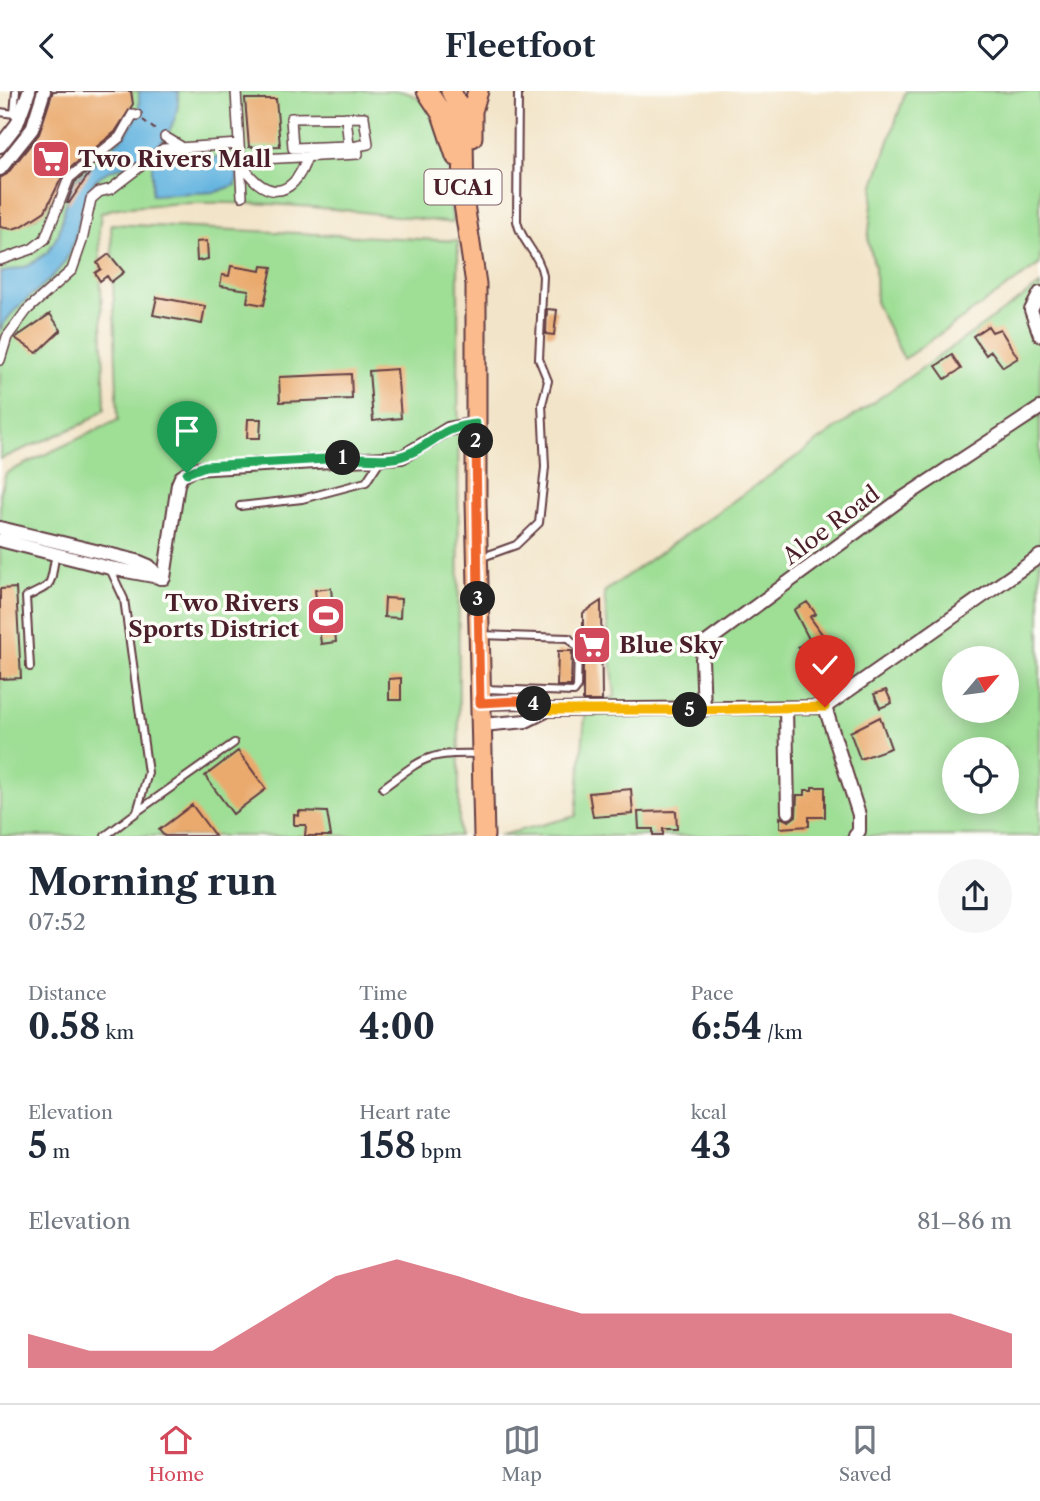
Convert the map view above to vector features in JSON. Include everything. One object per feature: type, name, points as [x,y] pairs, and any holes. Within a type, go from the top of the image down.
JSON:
[{"type":"main road","points":[[427,91],[442,114],[463,177]]},
{"type":"main road","name":"UCA1","points":[[451,91],[463,135],[468,236],[477,284]]},
{"type":"main road","name":"UCA1","points":[[478,91],[472,111],[479,264],[476,424],[484,836]]},
{"type":"street","points":[[0,146],[17,124],[29,91]]},
{"type":"street","points":[[0,169],[32,129],[44,91]]},
{"type":"street","points":[[236,91],[242,196]]},
{"type":"street","points":[[0,260],[25,253],[45,239],[69,178],[112,143],[133,114],[137,115]]},
{"type":"street","points":[[240,160],[358,154],[353,146],[346,117]]},
{"type":"street","points":[[346,117],[364,117],[368,144],[293,148],[291,118],[346,117]]},
{"type":"street","points":[[165,137],[180,146]]},
{"type":"street","points":[[0,360],[7,337],[27,310],[72,270],[91,199],[99,192],[111,190],[163,149],[239,144]]},
{"type":"street","points":[[240,160],[254,181],[265,189],[277,191],[292,185],[303,171],[307,157]]},
{"type":"street","points":[[1040,293],[1031,310],[1040,335]]},
{"type":"street","name":"Aloe Road","points":[[704,710],[702,659],[707,642],[909,493],[1040,408]]},
{"type":"street","points":[[0,528],[110,568],[164,578],[175,495],[181,477],[187,473],[213,466],[409,454],[448,429],[476,424]]},
{"type":"street","points":[[0,540],[137,561],[149,566],[160,578]]},
{"type":"street","points":[[480,696],[527,702],[548,710],[825,707],[1040,556]]},
{"type":"street","points":[[825,707],[859,815],[859,831],[855,836]]},
{"type":"street","points":[[786,708],[788,812]]},
{"type":"street","points":[[482,725],[526,720],[548,710]]},
{"type":"lane","points":[[0,111],[14,114],[16,91]]},
{"type":"lane","points":[[478,558],[516,545],[533,531],[539,523],[543,502],[546,439],[542,404],[548,381],[539,359],[543,276],[541,262],[521,233],[517,221],[518,91]]},
{"type":"lane","points":[[240,506],[302,499],[366,482],[382,457]]},
{"type":"lane","points":[[30,667],[26,597],[44,591],[50,583],[56,547]]},
{"type":"lane","points":[[110,568],[124,599],[148,772],[137,812]]},
{"type":"lane","points":[[479,635],[569,638],[578,648],[577,688],[574,692],[480,696]]},
{"type":"lane","points":[[105,836],[234,743]]},
{"type":"lane","points":[[383,788],[428,756],[439,753],[482,754]]},
{"type":"path","points":[[137,115],[165,137]]},
{"type":"green space","points":[[131,91],[400,91],[418,98],[431,110],[440,126],[448,164],[453,223],[337,209],[258,204],[180,203],[112,209],[101,213],[99,230],[105,409],[83,424],[0,459],[0,227],[20,224],[42,213],[69,171],[121,129],[128,118]]},
{"type":"green space","points":[[906,91],[1040,91],[1040,264],[904,359],[876,304],[875,267],[868,241],[874,185]]},
{"type":"green space","points":[[111,224],[458,241],[459,836],[0,836],[0,493],[6,473],[118,420]]},
{"type":"green space","points":[[1040,285],[1040,836],[498,836],[576,816],[586,706],[615,697],[604,592]]},
{"type":"water","points":[[139,91],[178,91],[176,113],[167,135],[143,158],[108,172],[95,181],[85,199],[72,247],[61,267],[15,310],[0,330],[0,273],[28,266],[48,252],[59,233],[70,185],[126,134],[139,113]]},
{"type":"water","points":[[197,156],[198,163],[216,157],[232,161],[238,175],[236,185],[216,192],[152,195],[152,162],[164,158]]},
{"type":"building","name":"Two Rivers Mall","points":[[53,91],[131,91],[133,104],[115,132],[64,173],[45,211],[22,226],[12,229],[0,227],[0,178],[7,174],[39,134]]},
{"type":"building","points":[[245,99],[276,99],[280,146],[249,147]]},
{"type":"building","points":[[93,168],[69,203],[67,203],[75,182]]},
{"type":"building","points":[[207,241],[208,259],[197,261],[196,242]]},
{"type":"building","points":[[109,254],[124,272],[111,282],[107,276],[100,281],[95,273],[101,269],[97,263]]},
{"type":"building","points":[[231,266],[261,271],[262,266],[272,267],[264,305],[247,302],[249,290],[220,286],[222,275],[229,276]]},
{"type":"building","points":[[157,297],[205,306],[202,324],[153,315]]},
{"type":"building","points":[[547,309],[557,310],[554,335],[546,334]]},
{"type":"building","points":[[50,314],[61,330],[37,353],[15,338]]},
{"type":"building","points":[[988,326],[992,332],[1000,329],[1018,358],[1003,367],[991,351],[986,355],[973,336]]},
{"type":"building","points":[[952,355],[961,369],[945,379],[936,366]]},
{"type":"building","points":[[397,369],[401,418],[373,421],[369,371]]},
{"type":"building","points":[[351,374],[352,399],[280,402],[279,377]]},
{"type":"building","points":[[248,419],[261,419],[260,438],[247,438]]},
{"type":"building","points":[[16,588],[21,678],[0,679],[0,589]]},
{"type":"building","name":"Two Rivers Sports District","points":[[331,588],[336,642],[321,644],[315,590]]},
{"type":"building","points":[[385,598],[401,599],[400,618],[384,617]]},
{"type":"building","points":[[601,601],[602,701],[583,701],[583,613]]},
{"type":"building","points":[[807,602],[816,614],[810,617],[827,641],[809,657],[798,647],[809,639],[794,610]]},
{"type":"building","points":[[558,651],[572,651],[571,686],[557,686]]},
{"type":"building","points":[[401,678],[401,700],[389,700],[389,679]]},
{"type":"building","points":[[886,690],[892,703],[880,708],[874,694]]},
{"type":"building","points":[[880,717],[891,748],[860,759],[850,732]]},
{"type":"building","points":[[238,751],[266,789],[233,814],[205,776]]},
{"type":"building","points":[[812,787],[825,787],[825,817],[809,817],[809,826],[780,828],[780,817],[789,821],[796,816],[797,795],[805,795],[805,790],[812,790]]},
{"type":"building","points":[[631,789],[633,814],[593,817],[589,793]]},
{"type":"building","points":[[192,805],[215,836],[164,836],[159,830]]},
{"type":"building","points":[[299,811],[327,812],[331,836],[305,836],[306,825],[294,825],[294,815],[299,816]]},
{"type":"building","points":[[676,811],[677,829],[663,829],[663,835],[653,835],[653,829],[639,829],[638,812]]},
{"type":"place","name":"Two Rivers Mall","points":[[51,159]]},
{"type":"place","name":"Two Rivers Sports District","points":[[326,616]]},
{"type":"place","name":"Blue Sky","points":[[592,645]]},
{"type":"route","points":[[187,473],[205,466],[402,457],[448,429],[476,424],[480,703],[527,702],[548,710],[825,707]]}]
